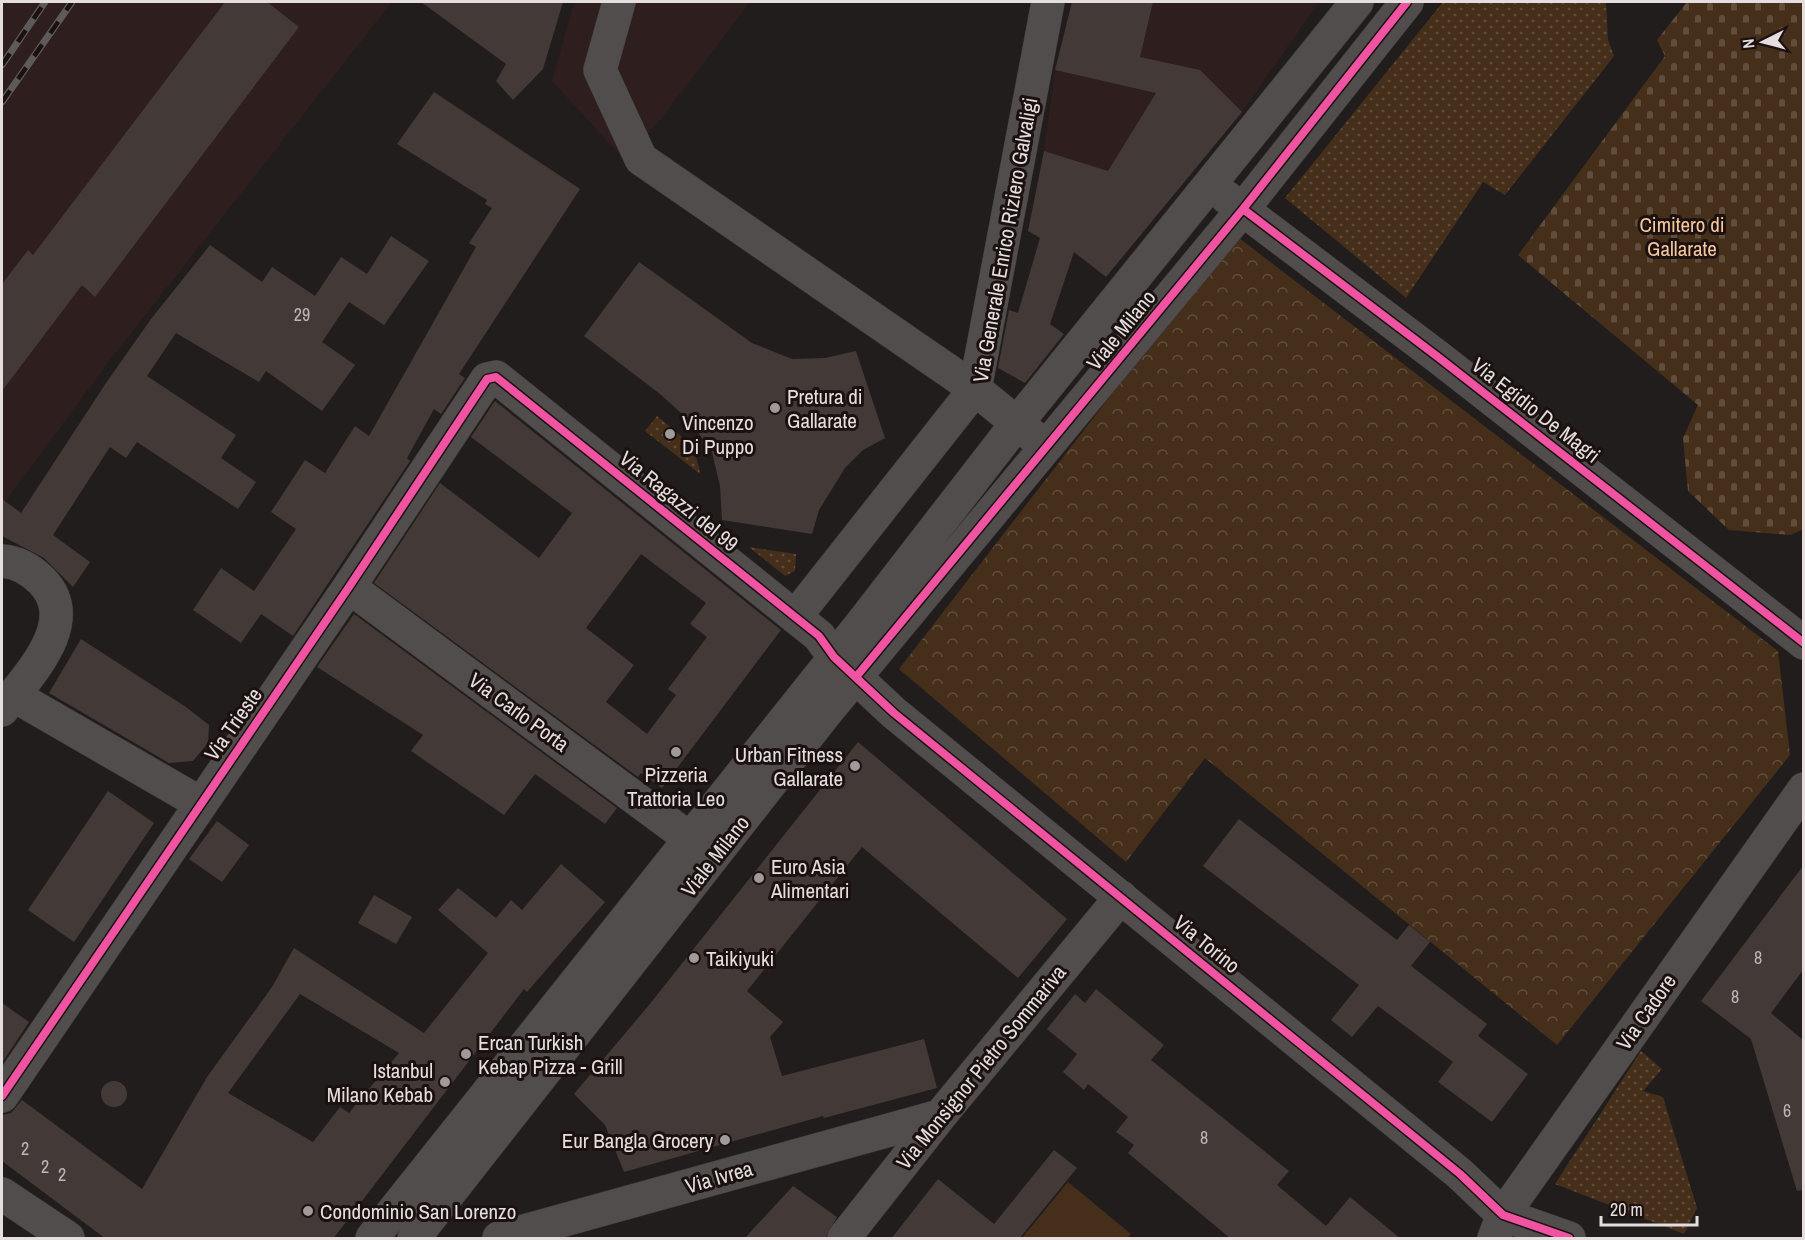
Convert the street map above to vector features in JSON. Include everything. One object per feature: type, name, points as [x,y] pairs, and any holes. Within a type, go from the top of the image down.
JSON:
[{"type":"street","points":[[619,2],[600,70],[641,159],[975,389],[795,617]]},
{"type":"street","name":"Via Generale Enrico Riziero Galvaligi","points":[[1047,448],[975,389],[1048,2]]},
{"type":"street","name":"Viale Milano","points":[[414,1239],[845,667],[1017,423],[1357,2]]},
{"type":"street","name":"Viale Milano","points":[[372,1239],[689,837],[1047,448],[1243,209],[1407,2]]},
{"type":"street","name":"Via Egidio De Magri","points":[[1211,185],[1438,357],[1803,643]]},
{"type":"street","name":"Via Trieste","points":[[2,1096],[200,803],[350,587],[487,379],[496,376]]},
{"type":"street","name":"Via Ragazzi del 99","points":[[496,376],[819,636],[845,667]]},
{"type":"street","points":[[2,561],[19,564],[34,574],[48,588],[58,616],[52,640],[7,702],[200,803]]},
{"type":"street","name":"Via Carlo Porta","points":[[350,587],[689,837]]},
{"type":"street","name":"Via Torino","points":[[845,667],[894,712],[1460,1174],[1498,1227],[1569,1239]]},
{"type":"street","name":"Via Cadore","points":[[1498,1227],[1803,789]]},
{"type":"street","name":"Via Monsignor Pietro Sommariva","points":[[844,1239],[939,1116],[1121,897]]},
{"type":"street","name":"Via Ivrea","points":[[499,1239],[939,1116]]},
{"type":"street","points":[[2,1194],[64,1237]]},
{"type":"shaded area","points":[[2,2],[392,2],[116,352],[2,506]]},
{"type":"shaded area","points":[[574,2],[750,2],[654,128],[621,156],[552,81]]},
{"type":"shaded area","points":[[1072,2],[1319,2],[1242,112],[1106,277],[1087,261],[1028,231],[1044,151],[1055,70]]},
{"type":"green space","points":[[1443,2],[1606,2],[1608,40],[1614,56],[1505,195],[1483,182],[1406,298],[1285,198]]},
{"type":"green space","name":"Cimitero di Gallarate","points":[[1687,2],[1803,2],[1804,529],[1790,535],[1729,530],[1688,491],[1683,438],[1698,405],[1518,255],[1665,56],[1657,40]]},
{"type":"green space","points":[[1235,235],[1778,651],[1790,755],[1557,1045],[1205,758],[1126,862],[899,669]]},
{"type":"green space","points":[[657,416],[691,447],[700,474],[645,431]]},
{"type":"green space","points":[[749,547],[796,554],[795,571],[785,576]]},
{"type":"green space","points":[[1641,1051],[1662,1069],[1643,1091],[1663,1097],[1697,1208],[1684,1234],[1555,1184]]},
{"type":"green space","points":[[1068,1182],[1131,1234],[1127,1238],[1022,1238]]},
{"type":"building","points":[[225,2],[267,2],[299,27],[95,297],[82,285],[2,391],[2,284],[28,250],[33,255]]},
{"type":"building","points":[[421,2],[563,2],[543,69],[513,100],[496,81],[506,64]]},
{"type":"building","points":[[1072,2],[1153,2],[1140,57],[1200,70],[1242,112],[1106,277],[1074,252],[1050,324],[1064,334],[1025,383],[998,368],[1009,310],[1018,313],[1040,238],[1028,231],[1044,151],[1108,171],[1156,93],[1055,70]]},
{"type":"building","points":[[434,92],[580,189],[459,374],[465,378],[441,414],[434,409],[407,458],[410,461],[293,636],[261,614],[241,643],[193,610],[221,568],[254,591],[296,529],[271,512],[305,460],[325,473],[355,426],[369,436],[476,247],[469,243],[492,208],[485,204],[487,200],[397,144]]},
{"type":"building","points":[[391,236],[429,261],[384,325],[349,302],[322,342],[355,365],[322,411],[266,371],[259,382],[176,333],[147,376],[236,435],[221,458],[256,482],[238,509],[137,442],[126,458],[110,447],[53,535],[90,562],[73,587],[44,558],[2,536],[2,499],[21,513],[151,319],[210,245],[262,282],[272,267],[315,296],[341,257],[367,274]]},
{"type":"building","name":"Pretura di Gallarate","points":[[639,262],[752,343],[792,359],[825,358],[856,351],[885,438],[863,450],[845,468],[819,510],[812,534],[722,520],[720,486],[712,452],[690,421],[660,394],[584,336]]},
{"type":"building","points":[[495,401],[781,630],[662,788],[641,773],[638,777],[374,583],[440,483],[539,558],[572,513],[471,437]],"holes":[[[641,554],[706,603],[690,624],[707,637],[668,689],[676,695],[647,734],[606,702],[634,665],[586,628]]]},
{"type":"building","points":[[354,614],[617,808],[605,824],[535,774],[504,815],[411,751],[423,735],[317,667]]},
{"type":"building","points":[[81,639],[186,707],[209,725],[208,743],[193,761],[169,763],[49,693]]},
{"type":"building","points":[[858,742],[1067,919],[1018,978],[862,847],[747,991],[783,1022],[770,1037],[782,1076],[924,1039],[937,1088],[824,1118],[823,1116],[624,1172],[605,1125],[574,1094],[649,1005]]},
{"type":"building","points":[[108,791],[154,823],[74,942],[28,910]]},
{"type":"building","points":[[1239,819],[1397,940],[1409,925],[1430,942],[1411,966],[1487,1024],[1478,1036],[1528,1074],[1492,1122],[1438,1082],[1453,1062],[1378,1006],[1352,1037],[1331,1020],[1359,985],[1203,866]]},
{"type":"building","points":[[217,821],[249,845],[222,882],[189,859]]},
{"type":"building","points":[[561,864],[605,902],[527,992],[524,989],[333,1239],[106,1239],[2,1161],[2,1115],[11,1113],[22,1100],[142,1189],[207,1077],[272,987],[294,948],[424,1033],[488,953],[438,910],[458,888],[496,918],[511,900],[522,910]],"holes":[[[300,994],[399,1053],[349,1113],[340,1107],[313,1142],[228,1093]]]},
{"type":"building","points":[[1803,866],[1803,970],[1771,1013],[1803,1040],[1803,1190],[1797,1191],[1751,1039],[1701,1001]]},
{"type":"building","points":[[374,895],[412,917],[396,944],[358,923]]},
{"type":"building","points":[[1096,989],[1164,1045],[1151,1060],[1289,1171],[1277,1185],[1326,1226],[1350,1197],[1401,1239],[1231,1239],[1128,1153],[1134,1145],[1116,1132],[1128,1117],[1088,1084],[1084,1090],[1063,1072],[1077,1054],[1047,1029],[1075,994],[1085,1003]]},
{"type":"building","points":[[2,1003],[29,1022],[2,1063]]},
{"type":"building","points":[[114,1081],[123,1085],[127,1094],[123,1103],[114,1107],[105,1103],[101,1094],[105,1085]]},
{"type":"building","points":[[1054,1150],[1077,1168],[1019,1239],[891,1239],[938,1179],[994,1224]]},
{"type":"building","points":[[793,1186],[837,1217],[825,1239],[744,1239]]},
{"type":"railway","points":[[2,65],[45,2]]},
{"type":"railway","points":[[2,102],[72,2]]},
{"type":"cycle path","points":[[856,677],[1243,209],[1407,2]]},
{"type":"cycle path","points":[[1243,209],[1438,357],[1804,643]]},
{"type":"cycle path","points":[[2,1096],[349,587],[487,379],[496,377],[819,636],[834,657],[894,713],[1460,1174],[1503,1215],[1569,1238]]},
{"type":"place","name":"Pretura di Gallarate","points":[[775,408]]},
{"type":"place","name":"Vincenzo Di Puppo","points":[[670,434]]},
{"type":"place","name":"Pizzeria Trattoria Leo","points":[[676,752]]},
{"type":"place","name":"Urban Fitness Gallarate","points":[[855,766]]},
{"type":"place","name":"Euro Asia Alimentari","points":[[759,878]]},
{"type":"place","name":"Taikiyuki","points":[[694,958]]},
{"type":"place","name":"Ercan Turkish Kebap Pizza - Grill","points":[[466,1054]]},
{"type":"place","name":"Istanbul Milano Kebab","points":[[445,1082]]},
{"type":"place","name":"Eur Bangla Grocery","points":[[725,1140]]},
{"type":"place","name":"Condominio San Lorenzo","points":[[308,1211]]}]
